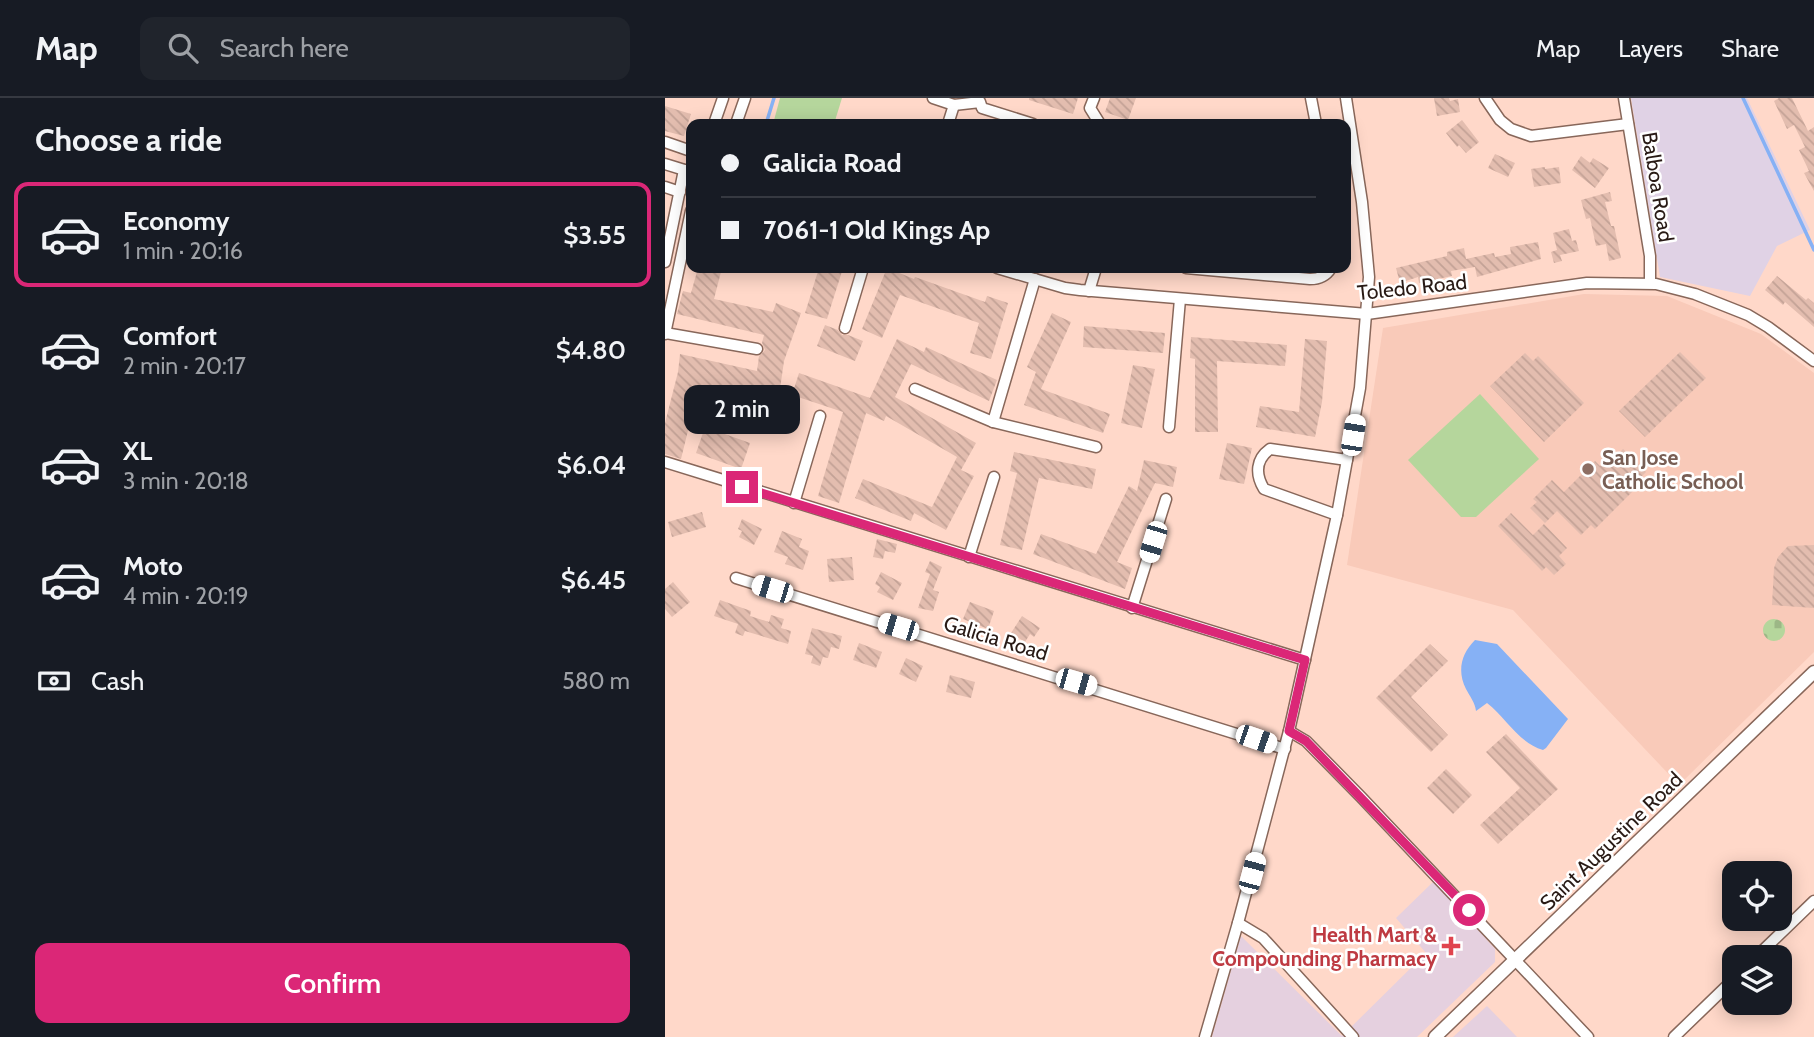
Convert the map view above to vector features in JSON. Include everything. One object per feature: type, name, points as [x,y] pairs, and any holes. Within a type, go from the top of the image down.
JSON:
[{"type":"main road","name":"Saint Augustine Road","points":[[1435,1037],[1814,671]]},
{"type":"street","points":[[716,119],[723,98]]},
{"type":"street","points":[[739,119],[745,98]]},
{"type":"street","points":[[933,98],[954,104],[981,100],[982,108],[1017,119]]},
{"type":"street","points":[[1094,98],[1090,108],[1097,119]]},
{"type":"street","points":[[1311,98],[1314,119]]},
{"type":"street","points":[[1346,98],[1349,119]]},
{"type":"street","points":[[1485,98],[1500,120],[1511,129],[1531,136],[1628,124]]},
{"type":"street","name":"Balboa Road","points":[[1624,98],[1650,256],[1650,283]]},
{"type":"street","points":[[950,119],[954,104]]},
{"type":"street","points":[[1205,1037],[1285,749],[1337,515],[1360,388],[1369,277],[1363,202],[1351,129]]},
{"type":"street","points":[[665,142],[686,148]]},
{"type":"street","points":[[665,164],[686,170]]},
{"type":"street","points":[[665,262],[686,176]]},
{"type":"street","points":[[665,187],[680,192]]},
{"type":"street","points":[[686,234],[665,333],[757,349]]},
{"type":"street","points":[[845,328],[862,273]]},
{"type":"street","name":"Toledo Road","points":[[1014,273],[1065,288],[1089,291],[1367,314],[1587,283],[1650,283],[1695,294],[1748,315],[1769,327],[1814,361]]},
{"type":"street","points":[[1089,291],[1094,273]]},
{"type":"street","points":[[1247,273],[1318,279],[1328,273]]},
{"type":"street","points":[[993,422],[1035,279]]},
{"type":"street","points":[[1168,428],[1180,299]]},
{"type":"street","points":[[915,389],[993,422],[1095,447]]},
{"type":"street","points":[[794,503],[820,416]]},
{"type":"street","points":[[1337,515],[1264,489],[1258,479],[1259,462],[1262,455],[1271,449],[1347,460]]},
{"type":"street","points":[[665,462],[1305,660]]},
{"type":"street","points":[[969,557],[994,477]]},
{"type":"street","points":[[1132,608],[1166,499]]},
{"type":"street","name":"Galicia Road","points":[[736,578],[1285,749]]},
{"type":"street","points":[[1289,731],[1306,741],[1450,889],[1588,1037]]},
{"type":"street","points":[[1768,945],[1814,901]]},
{"type":"street","points":[[1238,923],[1263,939],[1353,1037]]},
{"type":"street","points":[[1674,1037],[1722,991]]},
{"type":"shaded area","points":[[1631,98],[1747,98],[1810,230],[1777,246],[1750,296],[1660,277]]},
{"type":"shaded area","name":"San Jose Catholic School","points":[[1584,294],[1667,296],[1761,334],[1814,373],[1814,652],[1679,785],[1513,610],[1347,565],[1383,328]]},
{"type":"shaded area","points":[[1434,881],[1495,949],[1495,962],[1417,1037],[1212,1037],[1241,936],[1342,1036],[1426,953],[1396,918]]},
{"type":"shaded area","points":[[1487,1006],[1517,1037],[1453,1037]]},
{"type":"green space","points":[[780,98],[842,98],[836,119],[774,119]]},
{"type":"green space","points":[[1480,394],[1539,459],[1476,517],[1461,517],[1408,460]]},
{"type":"green space","points":[[1774,619],[1784,626],[1785,630],[1778,640],[1774,641],[1764,634],[1763,630],[1770,620]]},
{"type":"water","points":[[1475,640],[1497,644],[1568,719],[1543,750],[1527,742],[1487,703],[1476,711],[1463,682],[1461,669],[1466,651]]},
{"type":"building","points":[[1029,98],[1078,98],[1073,114]]},
{"type":"building","points":[[1110,98],[1136,98],[1128,119],[1105,112]]},
{"type":"building","points":[[1434,98],[1449,98],[1450,101],[1458,99],[1460,112],[1437,116]]},
{"type":"building","points":[[1779,98],[1792,98],[1808,131],[1814,127],[1814,191],[1804,173],[1809,171],[1799,150],[1805,147],[1794,125],[1787,129],[1774,101]]},
{"type":"building","points":[[665,106],[691,114],[689,119],[686,119],[684,136],[665,131]]},
{"type":"building","points":[[1462,120],[1479,142],[1466,153],[1459,145],[1457,147],[1446,133]]},
{"type":"building","points":[[1495,154],[1515,163],[1508,177],[1488,168]]},
{"type":"building","points":[[1581,156],[1590,163],[1593,158],[1609,168],[1595,188],[1572,170]]},
{"type":"building","points":[[1559,167],[1561,183],[1534,187],[1531,169]]},
{"type":"building","points":[[1610,192],[1612,201],[1605,202],[1621,258],[1609,261],[1606,244],[1596,246],[1590,218],[1586,219],[1581,200]]},
{"type":"building","points":[[1569,229],[1572,241],[1576,240],[1579,251],[1560,255],[1562,261],[1554,263],[1551,252],[1557,250],[1553,233]]},
{"type":"building","points":[[1538,242],[1541,259],[1477,277],[1475,267],[1451,271],[1452,276],[1419,283],[1418,277],[1400,283],[1396,268],[1447,256],[1447,252],[1464,248],[1466,259],[1494,253],[1495,257],[1511,254],[1510,247]]},
{"type":"building","points":[[697,273],[721,273],[714,299],[773,312],[776,303],[801,313],[784,361],[778,403],[699,386],[681,459],[665,454],[665,423],[680,354],[757,371],[759,356],[765,350],[762,343],[764,335],[677,314],[683,291],[691,293]]},
{"type":"building","points":[[817,273],[841,273],[827,319],[805,313]]},
{"type":"building","points":[[885,273],[899,273],[914,279],[915,277],[985,302],[987,296],[1008,303],[991,359],[970,353],[979,323],[900,295],[882,338],[862,329]]},
{"type":"building","points":[[1777,276],[1806,300],[1808,298],[1814,303],[1814,327],[1785,302],[1783,305],[1765,290]]},
{"type":"building","points":[[1052,313],[1071,322],[1041,389],[1110,414],[1103,433],[1024,405],[1036,372],[1027,367]]},
{"type":"building","points":[[825,325],[838,330],[842,335],[863,341],[855,361],[817,346]]},
{"type":"building","points":[[1084,326],[1165,333],[1163,353],[1083,347]]},
{"type":"building","points":[[1191,337],[1287,345],[1285,366],[1217,361],[1218,432],[1195,432],[1195,359],[1190,358]]},
{"type":"building","points":[[897,339],[924,352],[926,347],[997,380],[989,401],[911,364],[895,397],[976,443],[961,470],[974,476],[946,530],[914,513],[911,521],[855,498],[863,479],[932,507],[957,457],[886,416],[884,421],[866,413],[839,503],[818,496],[843,412],[792,395],[799,373],[870,398]]},
{"type":"building","points":[[1305,339],[1327,341],[1322,402],[1315,437],[1256,427],[1260,406],[1299,412]]},
{"type":"building","points":[[1680,352],[1706,378],[1645,437],[1619,411]]},
{"type":"building","points":[[1525,353],[1533,361],[1538,356],[1584,403],[1544,442],[1490,386]]},
{"type":"building","points":[[1133,365],[1155,369],[1142,428],[1121,423]]},
{"type":"building","points":[[705,427],[750,443],[741,469],[696,453]]},
{"type":"building","points":[[1227,443],[1252,448],[1244,484],[1219,479]]},
{"type":"building","points":[[1623,449],[1646,472],[1636,482],[1639,485],[1595,529],[1591,525],[1581,535],[1557,511],[1545,523],[1530,508],[1537,502],[1533,499],[1552,480],[1564,492],[1595,461],[1600,466]]},
{"type":"building","points":[[1014,452],[1096,469],[1092,489],[1039,478],[1022,550],[1000,545],[1017,473],[1010,471]]},
{"type":"building","points":[[1144,460],[1177,467],[1173,487],[1155,483],[1117,562],[1132,568],[1125,589],[1033,554],[1041,534],[1096,554],[1129,486],[1137,491]]},
{"type":"building","points":[[702,512],[706,527],[672,537],[668,522]]},
{"type":"building","points":[[1511,513],[1533,535],[1544,524],[1567,548],[1559,556],[1566,564],[1554,575],[1546,567],[1542,571],[1498,526]]},
{"type":"building","points":[[742,519],[762,529],[754,545],[739,537],[742,531],[738,529]]},
{"type":"building","points":[[782,531],[802,539],[799,547],[809,551],[803,570],[785,564],[788,557],[774,552]]},
{"type":"building","points":[[877,539],[897,544],[895,553],[885,551],[883,559],[873,557]]},
{"type":"building","points":[[1814,545],[1814,608],[1772,605],[1774,568],[1778,557],[1788,546]]},
{"type":"building","points":[[852,557],[854,580],[829,582],[827,559]]},
{"type":"building","points":[[930,561],[942,567],[933,590],[939,592],[933,611],[918,608],[930,574],[925,572]]},
{"type":"building","points":[[881,572],[902,583],[893,600],[877,592],[880,587],[875,584]]},
{"type":"building","points":[[673,582],[690,602],[672,617],[665,609],[665,589]]},
{"type":"building","points":[[720,600],[751,611],[750,616],[769,622],[771,615],[784,619],[781,628],[791,631],[788,644],[745,631],[743,636],[735,633],[738,624],[714,616]]},
{"type":"building","points":[[970,602],[994,611],[988,629],[963,619]]},
{"type":"building","points":[[1022,616],[1040,628],[1034,637],[1030,634],[1025,642],[1011,633]]},
{"type":"building","points":[[812,628],[842,636],[839,649],[831,647],[828,658],[823,657],[820,666],[811,663],[813,656],[805,654]]},
{"type":"building","points":[[859,643],[882,652],[876,668],[853,660]]},
{"type":"building","points":[[1430,644],[1448,661],[1411,697],[1448,735],[1431,752],[1376,698]]},
{"type":"building","points":[[906,658],[923,666],[916,682],[899,674]]},
{"type":"building","points":[[950,675],[975,682],[971,698],[946,692]]},
{"type":"building","points":[[1506,734],[1558,789],[1498,844],[1480,825],[1520,788],[1486,752]]},
{"type":"building","points":[[1446,769],[1472,795],[1453,814],[1427,788]]},
{"type":"waterway","points":[[768,119],[774,98]]},
{"type":"waterway","points":[[1743,98],[1814,250]]},
{"type":"place","name":"San Jose Catholic School","points":[[1588,469]]},
{"type":"place","name":"Health Mart & Compounding Pharmacy","points":[[1451,946]]},
{"type":"route","points":[[742,487],[1305,660],[1289,731],[1306,741],[1469,910]]}]
